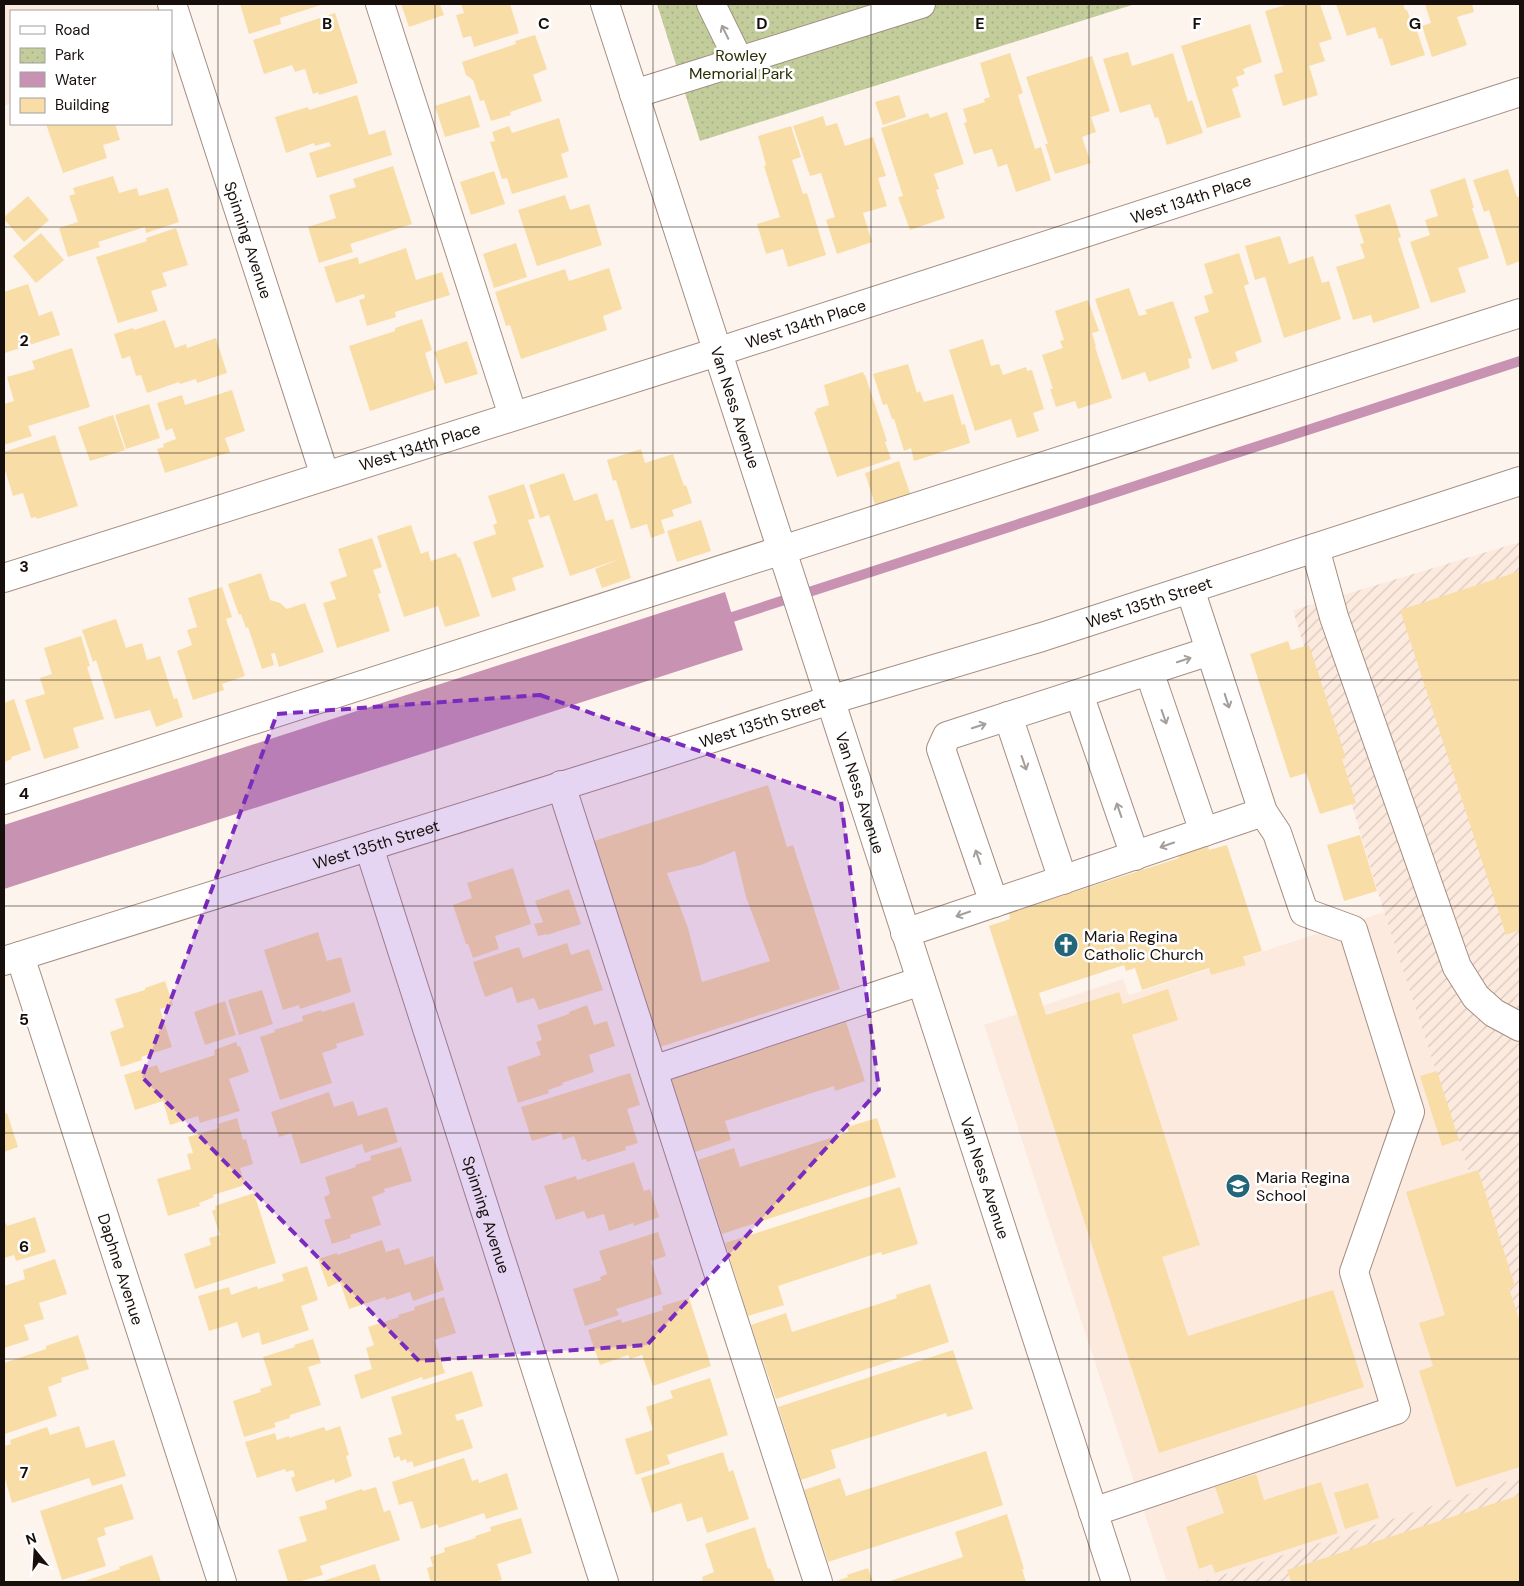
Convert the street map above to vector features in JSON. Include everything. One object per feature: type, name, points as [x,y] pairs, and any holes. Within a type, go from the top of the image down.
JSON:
[{"type":"street","name":"Spinning Avenue","points":[[172,4],[325,476]]},
{"type":"street","points":[[380,4],[513,416]]},
{"type":"street","name":"Van Ness Avenue","points":[[605,4],[1116,1582]]},
{"type":"street","points":[[711,4],[739,60]]},
{"type":"street","points":[[634,94],[920,4]]},
{"type":"street","name":"West 134th Place","points":[[4,578],[717,352],[1520,92]]},
{"type":"street","points":[[4,800],[785,561],[1520,313]]},
{"type":"street","name":"West 135th Street","points":[[12,959],[830,700],[1042,636],[1520,482]]},
{"type":"street","points":[[1315,548],[1334,617],[1457,967],[1476,997],[1494,1013],[1520,1027]]},
{"type":"street","points":[[1093,1512],[1396,1410],[1354,1272],[1410,1112],[1353,930],[1304,912],[1277,833],[1263,812],[1190,589]]},
{"type":"street","points":[[994,903],[941,749],[947,736],[1210,651]]},
{"type":"street","points":[[1148,671],[1204,832]]},
{"type":"street","points":[[1079,694],[1135,856]]},
{"type":"street","points":[[1008,716],[1063,880]]},
{"type":"street","points":[[561,785],[818,1582]]},
{"type":"street","points":[[905,933],[1263,812]]},
{"type":"street","name":"Spinning Avenue","points":[[369,846],[604,1582]]},
{"type":"street","name":"Daphne Avenue","points":[[12,959],[222,1582]]},
{"type":"street","points":[[653,1070],[921,981]]},
{"type":"highlighted area","points":[[540,695],[841,801],[879,1090],[647,1345],[419,1361],[142,1077],[277,714]]},
{"type":"shaded area","points":[[4,4],[172,4],[187,48],[172,53],[172,10],[10,10],[10,104],[4,106]]},
{"type":"shaded area","points":[[1520,542],[1520,1328],[1384,912],[1293,610]]},
{"type":"shaded area","points":[[1384,912],[1520,1328],[1520,1477],[1201,1582],[1167,1582],[984,1025],[1123,979],[1129,995]]},
{"type":"shaded area","points":[[1520,1477],[1520,1582],[1201,1582]]},
{"type":"green space","name":"Rowley Memorial Park","points":[[657,4],[1135,4],[700,141]]},
{"type":"water","points":[[725,592],[743,650],[4,889],[4,825]]},
{"type":"building","points":[[240,4],[324,4],[280,18],[281,24],[249,34]]},
{"type":"building","points":[[401,4],[440,4],[444,15],[409,27]]},
{"type":"building","points":[[461,4],[510,4],[519,33],[474,47],[471,36],[463,38],[456,15],[464,13]]},
{"type":"building","points":[[1289,4],[1320,4],[1332,39],[1319,43],[1325,61],[1309,66],[1318,95],[1283,106],[1274,75],[1283,72],[1265,11]]},
{"type":"building","points":[[1336,4],[1403,4],[1413,26],[1415,25],[1425,55],[1391,66],[1382,38],[1379,39],[1375,27],[1347,36]]},
{"type":"building","points":[[1425,4],[1472,4],[1474,12],[1457,17],[1467,45],[1432,57],[1422,26],[1431,23]]},
{"type":"building","points":[[335,13],[358,83],[319,95],[318,92],[313,94],[305,69],[295,72],[292,65],[264,74],[253,40]]},
{"type":"building","points":[[1250,24],[1262,62],[1243,69],[1245,74],[1236,77],[1239,86],[1232,89],[1241,117],[1207,128],[1181,46]]},
{"type":"building","points":[[535,35],[547,69],[533,75],[542,101],[510,112],[511,115],[491,121],[484,100],[480,101],[473,80],[466,75],[462,62],[516,44],[515,41]]},
{"type":"building","points":[[1128,52],[1132,66],[1173,53],[1188,102],[1192,100],[1203,133],[1167,145],[1158,117],[1155,118],[1150,104],[1120,113],[1103,59]]},
{"type":"building","points":[[1010,53],[1023,93],[1018,95],[1035,149],[1041,147],[1051,180],[1016,192],[1007,164],[998,167],[992,149],[974,154],[964,123],[967,122],[963,109],[985,102],[984,99],[990,97],[980,63]]},
{"type":"building","points":[[1092,56],[1110,111],[1091,117],[1096,132],[1082,137],[1091,163],[1055,174],[1045,144],[1048,144],[1026,77]]},
{"type":"building","points":[[357,95],[369,135],[385,130],[392,155],[317,178],[309,153],[331,146],[329,142],[315,146],[314,143],[286,153],[275,117],[308,107],[309,110]]},
{"type":"building","points":[[470,95],[480,127],[445,137],[435,106]]},
{"type":"building","points":[[899,95],[906,117],[883,125],[875,102]]},
{"type":"building","points":[[947,112],[964,164],[934,174],[939,189],[936,190],[945,218],[910,230],[898,197],[903,196],[881,128],[928,113],[930,118]]},
{"type":"building","points":[[823,116],[826,126],[837,123],[845,146],[873,137],[886,176],[878,178],[887,206],[863,213],[872,242],[837,254],[826,220],[835,217],[821,173],[810,176],[793,126]]},
{"type":"building","points":[[559,118],[569,151],[561,154],[568,177],[512,194],[507,178],[502,179],[490,142],[495,141],[492,132],[509,126],[512,133]]},
{"type":"building","points":[[46,125],[115,125],[120,140],[103,145],[107,158],[63,173]]},
{"type":"building","points":[[791,126],[801,157],[792,160],[803,194],[807,193],[826,255],[788,267],[783,249],[766,254],[757,224],[780,217],[764,166],[766,165],[758,136]]},
{"type":"building","points":[[393,166],[412,224],[350,244],[353,252],[319,263],[308,227],[336,218],[329,195],[356,187],[353,179]]},
{"type":"building","points":[[1508,169],[1517,197],[1520,196],[1520,261],[1507,266],[1489,210],[1484,212],[1473,180]]},
{"type":"building","points":[[494,171],[505,204],[471,215],[460,182]]},
{"type":"building","points":[[113,176],[119,193],[137,188],[139,196],[168,188],[179,222],[146,233],[145,227],[98,242],[100,247],[68,257],[59,228],[78,222],[69,196],[75,194],[73,188]]},
{"type":"building","points":[[1465,178],[1474,208],[1472,208],[1489,258],[1458,268],[1466,292],[1431,303],[1410,242],[1430,235],[1425,220],[1438,216],[1430,190]]},
{"type":"building","points":[[565,195],[570,210],[589,204],[602,245],[537,266],[518,210]]},
{"type":"building","points":[[28,196],[49,220],[24,242],[4,217]]},
{"type":"building","points":[[1390,204],[1401,237],[1398,238],[1420,308],[1373,323],[1371,315],[1353,320],[1336,267],[1365,258],[1360,244],[1364,243],[1355,215]]},
{"type":"building","points":[[176,228],[188,265],[162,273],[167,286],[151,291],[158,311],[118,323],[96,257],[147,241],[146,238]]},
{"type":"building","points":[[41,233],[64,260],[36,283],[13,256]]},
{"type":"building","points":[[1280,236],[1289,264],[1313,256],[1322,283],[1329,281],[1341,319],[1284,338],[1265,277],[1255,280],[1245,246]]},
{"type":"building","points":[[516,243],[527,277],[494,288],[483,254]]},
{"type":"building","points":[[406,248],[416,280],[442,272],[450,295],[395,312],[396,317],[367,326],[359,300],[365,298],[364,294],[336,303],[324,267],[358,257],[359,264]]},
{"type":"building","points":[[1239,253],[1249,284],[1244,286],[1262,342],[1235,352],[1238,361],[1212,370],[1194,317],[1209,312],[1204,296],[1213,293],[1204,264]]},
{"type":"building","points":[[609,268],[622,309],[603,316],[607,330],[521,359],[510,325],[506,326],[495,292],[565,269],[569,281]]},
{"type":"building","points":[[28,284],[39,316],[52,311],[60,335],[5,353],[4,292]]},
{"type":"building","points":[[1129,288],[1139,316],[1147,314],[1145,310],[1173,301],[1192,358],[1188,359],[1190,368],[1149,382],[1145,372],[1122,380],[1095,299]]},
{"type":"building","points":[[1088,300],[1099,331],[1092,333],[1095,347],[1112,398],[1078,409],[1075,401],[1056,407],[1050,389],[1053,389],[1042,355],[1063,348],[1060,341],[1064,340],[1055,311]]},
{"type":"building","points":[[422,319],[432,350],[425,353],[436,389],[370,411],[349,346],[395,331],[395,328]]},
{"type":"building","points":[[165,320],[175,348],[186,344],[187,348],[216,338],[227,373],[197,383],[196,379],[180,384],[179,382],[147,393],[141,375],[136,376],[130,356],[122,359],[114,334]]},
{"type":"building","points":[[983,339],[991,366],[999,364],[1003,375],[1026,367],[1027,371],[1032,370],[1044,409],[1033,413],[1039,431],[1017,438],[1011,419],[975,431],[949,350]]},
{"type":"building","points":[[467,341],[478,374],[445,384],[434,352]]},
{"type":"building","points":[[72,348],[90,407],[28,426],[32,436],[4,445],[4,404],[14,401],[7,377],[35,369],[32,361]]},
{"type":"building","points":[[908,364],[917,393],[920,391],[924,402],[953,394],[962,425],[965,424],[970,443],[914,461],[911,448],[904,451],[894,419],[892,419],[887,404],[883,405],[873,374]]},
{"type":"building","points":[[863,372],[887,441],[885,442],[891,459],[837,477],[814,412],[817,411],[816,409],[829,405],[824,385]]},
{"type":"building","points":[[232,390],[245,431],[225,438],[230,452],[165,473],[157,449],[164,447],[163,444],[176,439],[172,428],[166,431],[157,403],[182,395],[185,405]]},
{"type":"building","points":[[149,404],[160,438],[126,449],[115,415]]},
{"type":"building","points":[[113,415],[125,450],[90,461],[78,427]]},
{"type":"building","points":[[55,435],[78,506],[37,519],[36,517],[31,518],[23,493],[13,496],[4,467],[4,452]]},
{"type":"building","points":[[641,449],[645,463],[673,454],[692,503],[672,510],[674,516],[661,520],[665,533],[651,538],[647,524],[631,529],[616,480],[613,481],[607,460]]},
{"type":"building","points":[[899,461],[911,496],[876,508],[865,473]]},
{"type":"building","points":[[564,473],[574,501],[597,493],[606,521],[613,519],[631,578],[602,588],[595,569],[620,559],[570,576],[549,515],[540,518],[529,485]]},
{"type":"building","points":[[524,484],[535,518],[528,520],[544,567],[512,578],[516,590],[492,598],[473,542],[496,534],[493,525],[497,523],[488,496]]},
{"type":"building","points":[[701,520],[711,551],[677,562],[667,531]]},
{"type":"building","points":[[411,525],[421,554],[428,551],[431,561],[456,553],[458,558],[460,557],[480,616],[445,627],[438,606],[404,617],[377,536]]},
{"type":"building","points":[[372,538],[382,567],[373,570],[381,593],[378,594],[390,631],[337,648],[323,603],[336,599],[330,582],[347,576],[338,549]]},
{"type":"building","points":[[1520,571],[1520,930],[1506,935],[1400,610]]},
{"type":"building","points":[[261,573],[270,600],[280,603],[287,609],[305,603],[324,652],[279,667],[275,653],[271,654],[274,665],[262,669],[248,627],[246,628],[241,614],[239,615],[228,584]]},
{"type":"building","points":[[222,587],[232,617],[226,619],[245,676],[222,684],[224,690],[193,700],[177,651],[192,645],[187,630],[197,627],[188,598]]},
{"type":"building","points":[[116,619],[126,648],[142,643],[147,660],[160,656],[174,699],[177,698],[183,717],[156,727],[150,710],[115,719],[96,660],[93,662],[82,630]]},
{"type":"building","points":[[81,636],[90,666],[87,667],[104,719],[73,728],[79,748],[44,759],[25,700],[45,694],[40,678],[52,674],[44,648]]},
{"type":"building","points":[[1288,641],[1291,650],[1309,645],[1346,758],[1342,759],[1356,803],[1320,814],[1306,773],[1290,778],[1250,654]]},
{"type":"building","points":[[14,699],[31,750],[11,757],[12,759],[4,762],[4,703]]},
{"type":"building","points":[[768,785],[787,847],[793,845],[840,989],[657,1048],[591,842]],"holes":[[[735,851],[746,897],[770,961],[702,982],[688,928],[667,873],[701,865]]]},
{"type":"building","points":[[1360,835],[1377,891],[1344,901],[1327,845]]},
{"type":"building","points":[[1207,843],[1209,850],[1227,845],[1262,951],[1243,957],[1246,965],[1211,975],[1209,968],[1142,990],[1135,968],[1126,971],[1124,965],[1039,993],[1046,1015],[1119,992],[1123,1004],[1168,989],[1178,1020],[1132,1035],[1200,1245],[1162,1257],[1188,1336],[1333,1290],[1364,1387],[1159,1453],[989,926],[1010,919],[1009,913],[1179,858],[1177,852]]},
{"type":"building","points":[[513,868],[531,924],[495,936],[499,949],[473,958],[468,944],[466,944],[453,905],[472,898],[467,883]]},
{"type":"building","points":[[569,889],[581,924],[538,936],[534,924],[543,922],[535,901]]},
{"type":"building","points":[[318,932],[327,961],[341,957],[351,992],[300,1009],[299,1005],[283,1010],[264,950]]},
{"type":"building","points":[[567,943],[571,955],[589,949],[603,990],[539,1010],[534,998],[517,1003],[512,987],[485,997],[473,962],[519,947],[523,958]]},
{"type":"building","points":[[165,981],[173,1005],[160,1009],[172,1047],[141,1057],[142,1060],[121,1067],[110,1032],[124,1027],[115,999],[145,990],[145,988]]},
{"type":"building","points":[[262,990],[273,1024],[239,1035],[228,1000]]},
{"type":"building","points":[[225,1001],[236,1035],[205,1045],[194,1012]]},
{"type":"building","points":[[354,1002],[364,1035],[336,1044],[337,1048],[322,1053],[332,1083],[280,1100],[260,1037],[275,1032],[274,1030],[303,1021],[302,1016]]},
{"type":"building","points":[[587,1005],[594,1025],[607,1021],[615,1046],[589,1055],[594,1072],[562,1083],[563,1085],[548,1090],[549,1093],[518,1103],[507,1067],[541,1055],[536,1042],[542,1040],[537,1025],[569,1014],[569,1012]]},
{"type":"building","points":[[846,1022],[865,1081],[835,1091],[834,1086],[725,1121],[731,1140],[695,1152],[671,1078]]},
{"type":"building","points":[[236,1042],[238,1047],[240,1046],[249,1072],[229,1079],[240,1111],[200,1123],[198,1116],[170,1125],[163,1101],[135,1110],[124,1075],[157,1065],[160,1073],[215,1055],[214,1050]]},
{"type":"building","points":[[1437,1071],[1459,1140],[1442,1146],[1420,1076]]},
{"type":"building","points":[[630,1073],[640,1105],[627,1109],[638,1143],[625,1147],[626,1150],[587,1162],[586,1159],[582,1160],[574,1136],[563,1140],[561,1132],[532,1141],[521,1107]]},
{"type":"building","points":[[329,1092],[334,1107],[353,1101],[358,1116],[387,1107],[398,1142],[365,1153],[362,1144],[301,1164],[291,1133],[279,1137],[271,1112]]},
{"type":"building","points":[[7,1113],[18,1147],[4,1152],[4,1114]]},
{"type":"building","points":[[237,1118],[243,1140],[246,1139],[253,1164],[240,1168],[245,1185],[213,1195],[214,1197],[199,1203],[200,1206],[168,1216],[157,1179],[191,1169],[187,1154],[193,1153],[188,1137],[219,1128],[218,1124]]},
{"type":"building","points":[[877,1118],[896,1177],[722,1234],[698,1160],[734,1148],[740,1167],[849,1132],[847,1127]]},
{"type":"building","points":[[401,1147],[412,1181],[384,1189],[385,1192],[372,1197],[381,1225],[350,1235],[351,1238],[332,1244],[324,1220],[331,1218],[324,1197],[330,1194],[325,1177],[371,1160],[370,1156]]},
{"type":"building","points":[[634,1162],[644,1191],[650,1189],[659,1217],[634,1226],[633,1223],[609,1231],[604,1214],[587,1219],[584,1211],[556,1220],[544,1186],[576,1176],[577,1180]]},
{"type":"building","points":[[1478,1170],[1515,1286],[1509,1288],[1520,1322],[1520,1467],[1456,1487],[1419,1371],[1433,1366],[1419,1323],[1445,1315],[1406,1192]]},
{"type":"building","points":[[900,1187],[918,1244],[882,1255],[881,1252],[778,1286],[784,1305],[748,1316],[725,1243]]},
{"type":"building","points":[[254,1193],[276,1263],[195,1289],[184,1254],[211,1245],[209,1238],[220,1235],[212,1211],[216,1209],[215,1206]]},
{"type":"building","points":[[35,1217],[46,1252],[16,1261],[14,1255],[4,1258],[4,1224],[6,1223],[7,1226]]},
{"type":"building","points":[[658,1232],[666,1256],[651,1261],[662,1294],[616,1309],[619,1315],[585,1326],[573,1289],[601,1280],[600,1277],[607,1274],[599,1251]]},
{"type":"building","points":[[382,1240],[386,1252],[399,1248],[405,1265],[433,1256],[444,1290],[413,1301],[410,1292],[386,1300],[385,1297],[349,1309],[340,1282],[328,1287],[318,1259],[337,1253],[337,1255]]},
{"type":"building","points":[[55,1259],[67,1294],[39,1303],[44,1319],[24,1325],[29,1340],[4,1348],[4,1286],[25,1279],[23,1270]]},
{"type":"building","points":[[307,1266],[318,1300],[301,1306],[309,1330],[262,1345],[259,1332],[242,1338],[237,1322],[209,1331],[198,1296],[229,1287],[231,1295],[257,1286],[258,1289],[284,1281],[282,1274]]},
{"type":"building","points":[[930,1284],[949,1342],[776,1399],[751,1325],[786,1313],[792,1332],[897,1298],[896,1295]]},
{"type":"building","points":[[444,1297],[456,1333],[434,1340],[445,1373],[423,1380],[422,1377],[361,1399],[354,1375],[372,1369],[366,1348],[374,1345],[368,1327],[399,1317],[398,1315],[415,1310],[414,1307]]},
{"type":"building","points":[[689,1298],[711,1366],[653,1386],[642,1355],[630,1359],[628,1355],[600,1365],[588,1330],[621,1319],[622,1323],[663,1310],[662,1306]]},
{"type":"building","points":[[78,1335],[89,1369],[61,1378],[62,1382],[48,1387],[57,1416],[5,1434],[4,1363],[46,1349],[46,1346]]},
{"type":"building","points":[[313,1339],[321,1363],[308,1367],[321,1405],[290,1415],[290,1418],[274,1423],[276,1427],[244,1437],[233,1401],[261,1392],[260,1389],[272,1385],[263,1357]]},
{"type":"building","points":[[953,1350],[973,1409],[947,1417],[946,1413],[831,1450],[836,1468],[801,1480],[778,1407]]},
{"type":"building","points":[[472,1371],[483,1406],[455,1415],[457,1421],[463,1419],[473,1448],[414,1467],[412,1461],[407,1463],[406,1459],[401,1461],[399,1456],[394,1458],[388,1438],[402,1434],[391,1397]]},
{"type":"building","points":[[710,1378],[728,1435],[667,1455],[670,1464],[636,1475],[625,1439],[653,1430],[646,1407],[673,1398],[670,1391]]},
{"type":"building","points":[[79,1426],[86,1448],[114,1440],[126,1476],[92,1486],[89,1478],[12,1503],[4,1475],[4,1446],[11,1444],[10,1440],[47,1427],[50,1435]]},
{"type":"building","points":[[340,1426],[349,1455],[346,1456],[352,1476],[335,1483],[334,1479],[296,1492],[291,1478],[295,1476],[293,1470],[286,1472],[285,1469],[257,1478],[245,1442],[275,1433],[277,1440],[324,1427],[326,1431]]},
{"type":"building","points":[[986,1451],[1003,1505],[828,1562],[804,1490],[840,1478],[846,1496]]},
{"type":"building","points":[[723,1452],[729,1472],[733,1470],[749,1519],[707,1533],[702,1517],[687,1522],[681,1503],[652,1513],[641,1478]]},
{"type":"building","points":[[464,1458],[472,1481],[478,1479],[479,1483],[507,1473],[518,1509],[486,1519],[484,1513],[439,1528],[437,1524],[421,1529],[412,1501],[399,1505],[392,1482]]},
{"type":"building","points":[[1256,1474],[1264,1500],[1321,1482],[1338,1533],[1215,1573],[1212,1564],[1199,1569],[1186,1527],[1224,1513],[1215,1487]]},
{"type":"building","points":[[1368,1483],[1379,1518],[1345,1529],[1334,1493]]},
{"type":"building","points":[[122,1484],[134,1519],[104,1528],[106,1535],[97,1538],[106,1566],[62,1580],[40,1511]]},
{"type":"building","points":[[376,1487],[384,1512],[390,1510],[400,1540],[320,1566],[323,1575],[298,1582],[288,1582],[278,1550],[307,1541],[299,1517],[327,1509],[325,1501],[362,1489],[363,1491]]},
{"type":"building","points":[[1520,1495],[1520,1582],[1291,1582],[1287,1570]]},
{"type":"building","points":[[1007,1514],[1024,1569],[1022,1569],[1026,1582],[887,1582],[963,1557],[955,1532]]},
{"type":"building","points":[[521,1518],[532,1553],[497,1564],[502,1580],[497,1582],[432,1582],[430,1580],[427,1568],[433,1566],[430,1557],[445,1552],[444,1548],[491,1531],[490,1527]]},
{"type":"building","points":[[755,1527],[768,1569],[770,1568],[775,1582],[697,1582],[703,1580],[702,1577],[714,1572],[705,1544]]},
{"type":"building","points":[[152,1555],[161,1582],[82,1582],[120,1569],[119,1567]]},
{"type":"building","points":[[375,1564],[381,1582],[320,1582]]},
{"type":"building","points":[[868,1568],[873,1582],[834,1582],[848,1577],[847,1575]]},
{"type":"waterway","points":[[720,621],[1520,361]]},
{"type":"place","name":"Maria Regina Catholic Church","points":[[1066,945]]},
{"type":"place","name":"Maria Regina School","points":[[1238,1186]]}]
